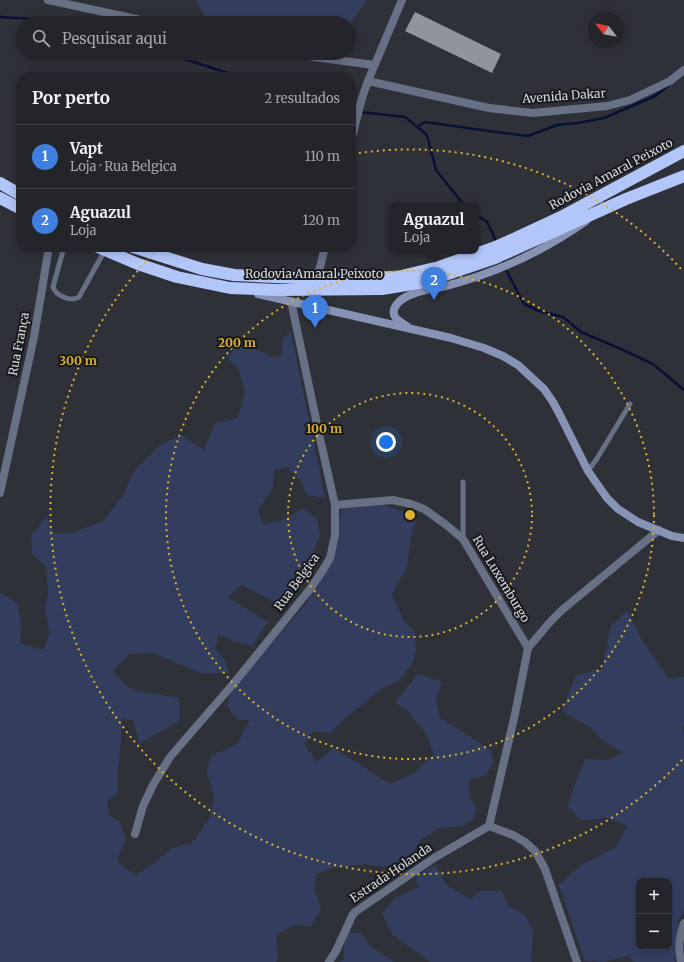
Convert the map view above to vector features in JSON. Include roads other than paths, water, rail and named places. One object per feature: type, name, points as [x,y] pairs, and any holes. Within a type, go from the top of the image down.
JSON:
[{"type":"highway","name":"Rodovia Amaral Peixoto","points":[[510,252],[561,217],[684,151]]},
{"type":"highway","name":"Rodovia Amaral Peixoto","points":[[109,252],[177,278],[230,288],[277,290],[382,289],[424,282],[495,259],[626,199],[684,176]]},
{"type":"highway","points":[[0,183],[16,192]]},
{"type":"highway","points":[[0,198],[16,206]]},
{"type":"highway","name":"Rodovia Amaral Peixoto","points":[[150,252],[202,269],[234,274],[317,279],[397,277],[439,267],[495,259]]},
{"type":"main road","points":[[414,330],[398,320],[394,315],[396,305],[414,293],[449,285],[495,259]]},
{"type":"main road","points":[[230,288],[451,338],[484,348],[503,356],[518,366],[544,389],[553,402],[588,471],[607,498],[618,509],[638,522],[672,536],[684,538]]},
{"type":"street","points":[[48,0],[122,16]]},
{"type":"street","points":[[356,122],[362,98],[374,65],[402,0]]},
{"type":"street","points":[[336,60],[374,65]]},
{"type":"street","name":"Avenida Dakar","points":[[368,81],[489,108],[533,113],[607,106],[630,100],[670,81],[684,70]]},
{"type":"street","name":"Rua França","points":[[0,493],[34,337],[48,252]]},
{"type":"street","points":[[317,279],[324,252]]},
{"type":"street","name":"Rua Belgica","points":[[135,834],[143,806],[153,785],[170,757],[234,683],[310,589],[330,558],[336,535],[335,505],[291,301]]},
{"type":"street","name":"Rua Luxemburgo","points":[[335,505],[393,500],[424,509],[463,539],[528,648]]},
{"type":"street","points":[[577,962],[545,868],[535,851],[525,842],[513,835],[489,826],[515,714],[528,648],[562,610],[659,530]]},
{"type":"street","name":"Estrada Holanda","points":[[329,962],[355,912],[434,858],[489,826]]},
{"type":"street","points":[[681,962],[679,949],[680,936],[684,923]]},
{"type":"lane","points":[[63,252],[53,287],[57,294],[75,300],[79,297],[101,252]]},
{"type":"lane","points":[[588,471],[630,404]]},
{"type":"lane","points":[[463,482],[463,539]]},
{"type":"waterway","points":[[0,17],[16,18]]},
{"type":"waterway","points":[[188,60],[225,72]]},
{"type":"waterway","points":[[417,127],[425,122],[528,136],[557,125],[604,118],[655,96],[668,86]]},
{"type":"waterway","points":[[356,112],[405,117],[427,135],[436,170],[462,202]]},
{"type":"waterway","points":[[479,217],[487,222],[496,242]]},
{"type":"waterway","points":[[502,258],[506,270],[524,304],[539,311],[563,317],[581,332],[653,364],[684,390]]},
{"type":"place","name":"Aguazul","points":[[434,300]]},
{"type":"place","name":"Vapt","points":[[315,328]]}]
